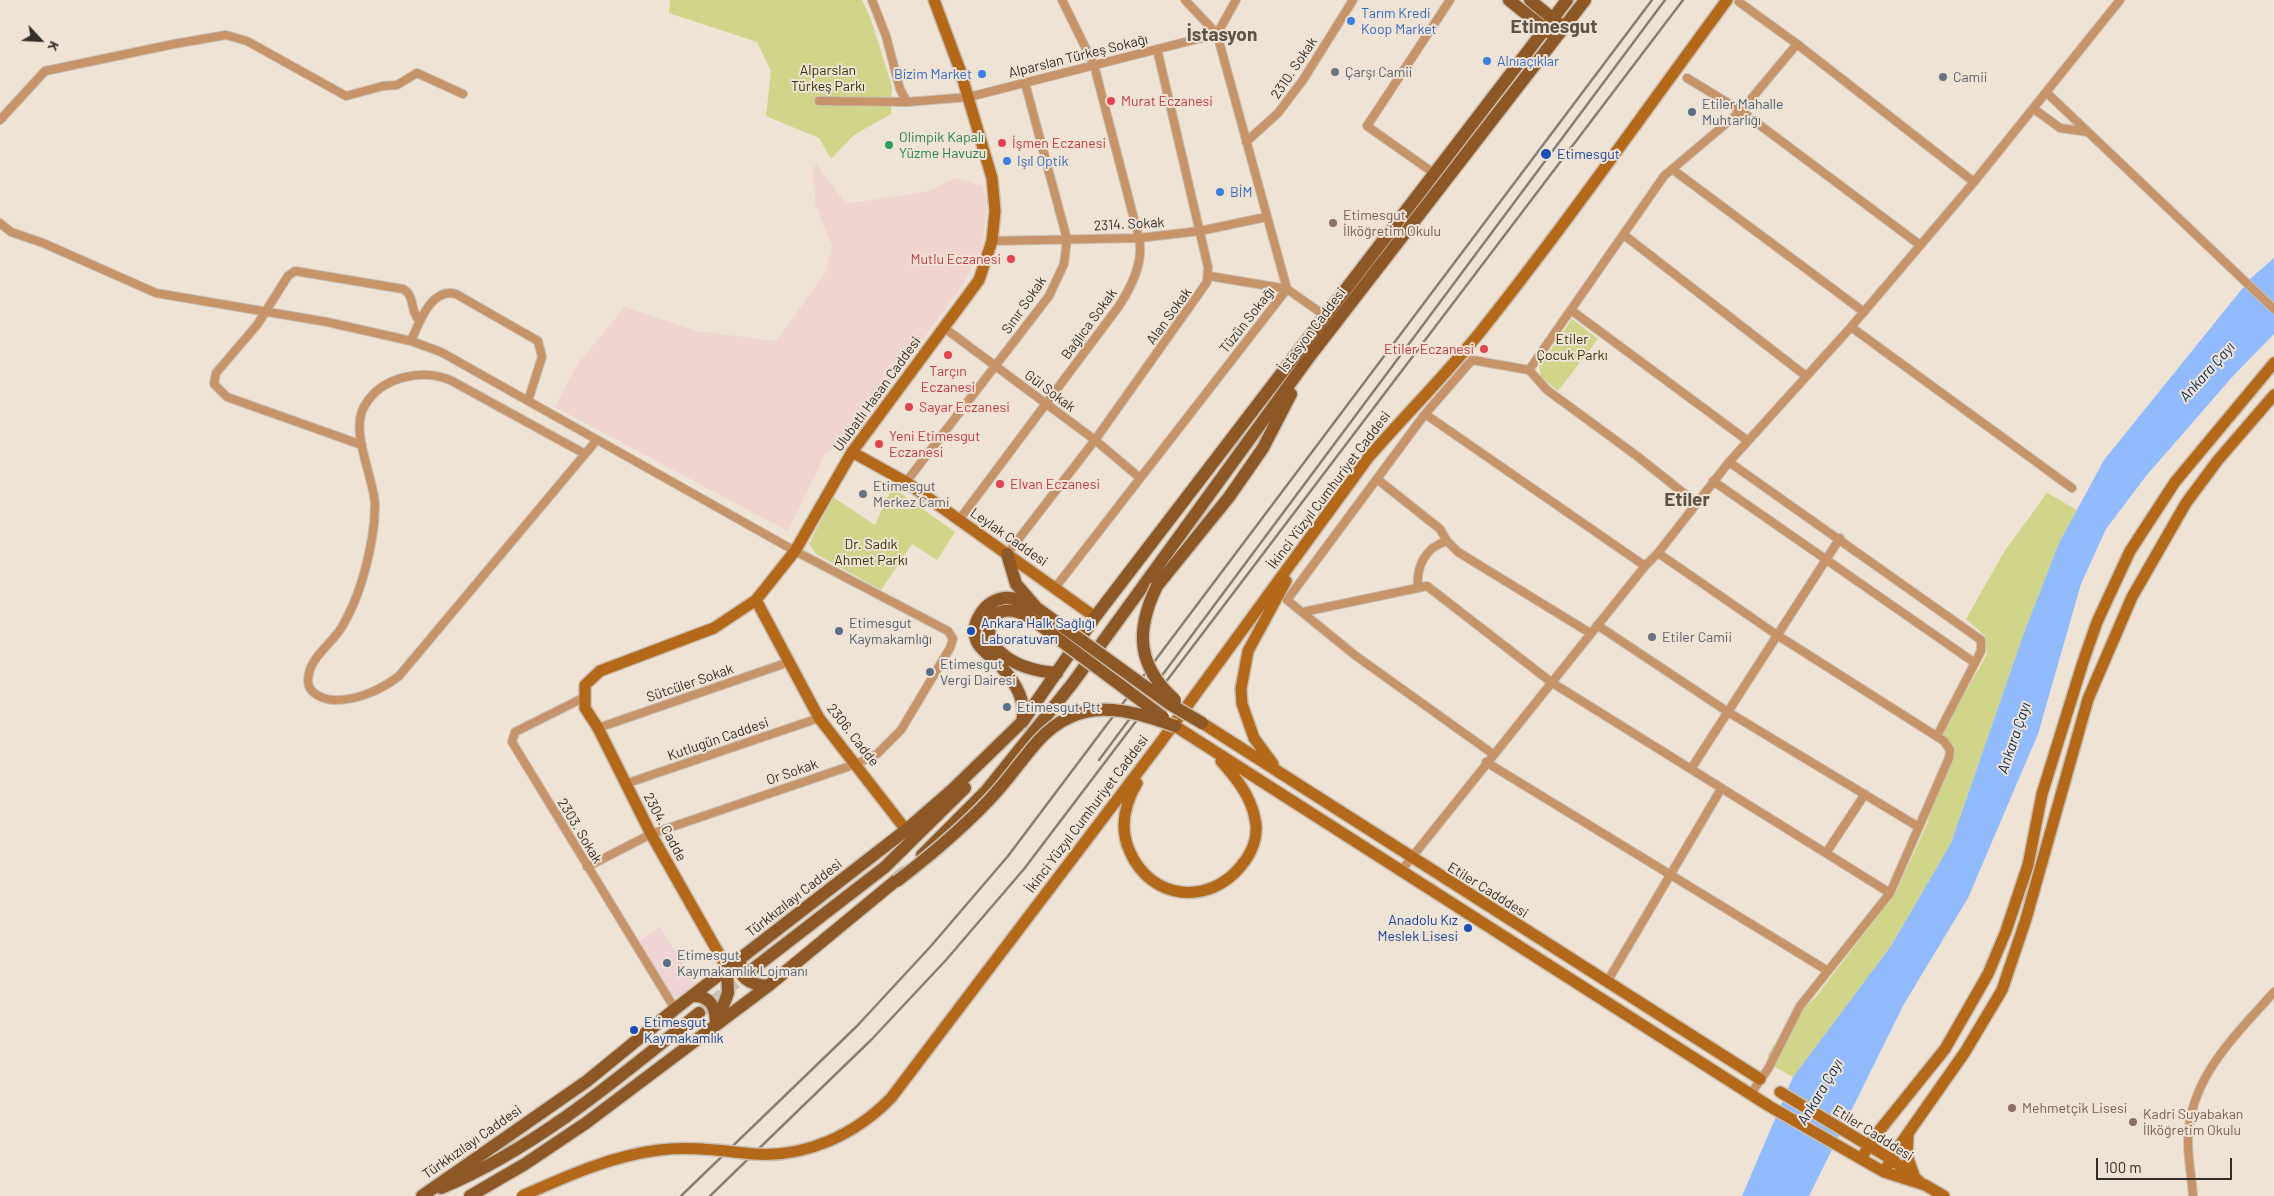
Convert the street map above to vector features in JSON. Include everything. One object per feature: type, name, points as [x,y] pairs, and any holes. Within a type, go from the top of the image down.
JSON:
[{"type":"main road","name":"Ulubatlı Hasan Caddesi","points":[[585,697],[585,685],[600,671],[714,628],[756,600],[795,551],[852,452],[980,280],[992,241],[995,211],[992,178],[969,97],[934,0]]},
{"type":"main road","points":[[1509,0],[1560,33]]},
{"type":"main road","points":[[1530,0],[1548,24]]},
{"type":"main road","name":"İstasyon Caddesi","points":[[1096,617],[1327,317],[1566,0]]},
{"type":"main road","name":"İstasyon Caddesi","points":[[897,881],[986,791],[1072,684],[1310,356],[1585,0]]},
{"type":"main road","name":"İkinci Yüzyıl Cumhuriyet Caddesi","points":[[522,1196],[585,1169],[628,1155],[679,1148],[779,1153],[812,1147],[848,1133],[877,1112],[891,1098],[1160,743],[1368,458],[1404,415],[1480,332],[1538,257],[1727,0]]},
{"type":"main road","points":[[1202,723],[1160,686],[1145,659],[1143,644],[1144,620],[1149,602],[1157,586],[1228,497],[1263,448],[1310,356]]},
{"type":"main road","points":[[1861,1159],[1869,1146],[1945,1049],[1988,974],[2006,931],[2028,865],[2042,794],[2083,662],[2097,622],[2127,558],[2175,482],[2274,363]]},
{"type":"main road","points":[[1884,1172],[1908,1133],[1970,1044],[2002,990],[2026,919],[2088,700],[2132,597],[2186,502],[2218,460],[2274,394]]},
{"type":"main road","name":"Leylak Caddesi","points":[[852,452],[906,482],[1096,617]]},
{"type":"main road","points":[[1007,554],[1016,584],[1033,612],[1175,726],[1400,872],[1769,1106],[1884,1172],[1920,1182],[1944,1196]]},
{"type":"main road","points":[[1277,770],[1254,738],[1242,704],[1241,688],[1245,659],[1299,555]]},
{"type":"main road","points":[[753,969],[885,867],[986,767],[1024,721],[1020,694],[1007,671],[978,642],[976,628],[984,610],[996,600],[1012,598],[1160,698],[1202,723]]},
{"type":"main road","name":"2306. Cadde","points":[[756,600],[819,718],[906,830]]},
{"type":"main road","points":[[1033,612],[1011,610],[998,613],[990,624],[988,631],[991,643],[1004,657],[1020,666],[1057,673]]},
{"type":"main road","name":"Türkkızılayı Caddesi","points":[[423,1196],[587,1081],[727,968],[906,830],[952,790],[1024,721],[1096,617]]},
{"type":"main road","name":"2304. Cadde","points":[[585,697],[586,708],[651,834],[727,968]]},
{"type":"main road","points":[[470,1196],[525,1164],[586,1123],[768,986],[951,839],[992,797],[1038,741],[1070,716],[1088,711],[1112,708],[1141,714],[1175,726]]},
{"type":"main road","name":"Etiler Cadddesi","points":[[1202,723],[1409,857],[1760,1079]]},
{"type":"main road","points":[[1160,743],[1131,793],[1122,821],[1126,843],[1135,863],[1154,881],[1168,889],[1184,892],[1198,893],[1225,883],[1246,859],[1254,845],[1255,820],[1245,792],[1214,752]]},
{"type":"main road","points":[[741,959],[740,971],[744,978],[756,984],[768,986]]},
{"type":"main road","points":[[716,1024],[728,993],[727,968]]},
{"type":"main road","points":[[692,996],[701,997],[712,1004],[716,1012],[716,1024]]},
{"type":"main road","points":[[423,1196],[469,1177],[556,1123],[642,1059],[699,1013]]},
{"type":"main road","name":"Etiler Cadddesi","points":[[1780,1092],[1891,1159],[1920,1182]]},
{"type":"main road","points":[[1908,1133],[1907,1156],[1920,1182]]},
{"type":"street","points":[[872,0],[886,36],[900,89],[907,102]]},
{"type":"street","name":"Bağlıca Sokak","points":[[959,520],[1126,295],[1139,261],[1139,238],[1094,65],[1062,0]]},
{"type":"street","name":"Tüzün Sokağı","points":[[1054,588],[1287,290],[1217,34],[1185,0]]},
{"type":"street","points":[[1217,34],[1236,0]]},
{"type":"street","name":"2310. Sokak","points":[[1246,142],[1283,106],[1303,80],[1354,0]]},
{"type":"street","points":[[1435,174],[1368,126],[1450,0]]},
{"type":"street","points":[[1400,872],[1409,857],[1590,633],[1658,553],[1713,481],[1851,327],[1974,182],[2120,0]]},
{"type":"street","points":[[1739,2],[1797,44],[1974,182]]},
{"type":"street","name":"Alparslan Türkeş Sokağı","points":[[819,101],[907,102],[969,97],[1217,34]]},
{"type":"street","points":[[0,120],[46,71],[174,44],[226,36],[247,41],[346,96],[383,86],[397,85],[417,72],[463,94]]},
{"type":"street","points":[[1530,370],[1664,176],[1741,111],[1797,44]]},
{"type":"street","points":[[1157,49],[1209,276],[1287,290],[1327,317]]},
{"type":"street","points":[[1687,78],[1741,111],[1920,245]]},
{"type":"street","name":"Sınır Sokak","points":[[906,482],[1052,291],[1064,264],[1067,239],[1025,83]]},
{"type":"street","points":[[2047,93],[2274,309]]},
{"type":"street","points":[[2034,109],[2060,128],[2088,132]]},
{"type":"street","points":[[1672,169],[1864,312]]},
{"type":"street","name":"2314. Sokak","points":[[992,241],[1139,238],[1200,231],[1266,217]]},
{"type":"street","points":[[0,223],[11,232],[43,243],[156,293],[266,311],[411,340],[440,352],[795,551]]},
{"type":"street","points":[[1624,235],[1806,376]]},
{"type":"street","points":[[362,445],[233,400],[216,388],[213,380],[216,373],[258,325],[288,276],[300,270],[402,289],[410,295],[414,314],[420,321]]},
{"type":"street","name":"Alan Sokak","points":[[1007,554],[1095,440],[1203,290],[1209,276]]},
{"type":"street","points":[[411,340],[420,321],[440,296],[453,293],[536,338],[542,348],[542,357],[528,401]]},
{"type":"street","points":[[1571,310],[1748,441]]},
{"type":"street","points":[[1851,327],[2072,488]]},
{"type":"street","name":"Gül Sokak","points":[[944,328],[1095,440],[1140,478]]},
{"type":"street","points":[[1493,754],[1356,656],[1287,600],[1426,414],[1472,360],[1530,370],[1547,390],[1637,456],[1696,503]]},
{"type":"street","points":[[585,454],[436,375],[420,374],[393,382],[369,398],[362,408],[359,421],[362,445],[375,505],[369,555],[347,618],[338,633],[315,660],[308,678],[309,686],[314,693],[334,700],[356,697],[376,690],[406,670],[585,454],[596,440]]},
{"type":"street","points":[[1426,414],[1645,566]]},
{"type":"street","points":[[1729,462],[1840,538],[1981,640],[1982,648],[1937,736]]},
{"type":"street","points":[[1376,479],[1440,529],[1447,541],[1458,552],[1590,633]]},
{"type":"street","points":[[1713,481],[1975,663]]},
{"type":"street","points":[[1691,769],[1840,538]]},
{"type":"street","points":[[1418,588],[1417,576],[1425,556],[1435,544],[1447,541]]},
{"type":"street","name":"Or Sokak","points":[[587,868],[651,834],[856,764],[877,754],[901,730],[950,648],[952,639],[948,631],[795,551]]},
{"type":"street","points":[[1658,553],[1777,635],[1937,736],[1948,745],[1949,758],[1917,826],[1890,893],[1800,1006],[1750,1094]]},
{"type":"street","points":[[1303,612],[1427,586],[1551,682],[1890,893]]},
{"type":"street","points":[[1597,625],[1728,712],[1917,826]]},
{"type":"street","name":"Sütcüler Sokak","points":[[598,728],[789,662]]},
{"type":"street","name":"2303. Sokak","points":[[585,697],[515,732],[511,739],[587,868],[675,1009]]},
{"type":"street","name":"Kutlugün Caddesi","points":[[625,784],[819,718]]},
{"type":"street","points":[[1486,762],[1828,971]]},
{"type":"street","points":[[1607,982],[1721,789]]},
{"type":"street","points":[[1826,853],[1864,794]]},
{"type":"street","points":[[2193,1196],[2188,1142],[2192,1111],[2202,1082],[2217,1057],[2274,992]]},
{"type":"shaded area","points":[[816,164],[846,204],[930,191],[955,178],[982,186],[987,202],[982,248],[961,288],[856,429],[824,456],[788,531],[555,407],[577,365],[625,307],[696,331],[776,341],[825,274],[832,246],[815,203],[813,170]]},
{"type":"shaded area","name":"Etimesgut Kaymakamlık Lojmanı","points":[[660,927],[696,984],[676,997],[671,995],[637,942]]},
{"type":"green space","name":"Alparslan Türkeş Parkı","points":[[670,0],[862,0],[870,17],[892,86],[891,114],[854,135],[831,159],[819,138],[766,116],[771,71],[757,42],[669,13]]},
{"type":"green space","name":"Etiler Çocuk Parkı","points":[[1572,319],[1598,339],[1558,391],[1541,377],[1539,367]]},
{"type":"green space","name":"Dr. Sadık Ahmet Parkı","points":[[892,487],[955,532],[937,560],[912,544],[881,590],[816,554],[809,544],[833,497],[875,525]]},
{"type":"green space","points":[[2047,493],[2077,510],[2059,543],[2025,630],[1951,843],[1891,946],[1793,1077],[1773,1066],[1767,1056],[1789,1021],[1815,998],[1896,892],[1927,824],[1950,754],[1943,732],[1987,654],[1985,636],[1966,619],[2004,552]]},
{"type":"water","name":"Ankara Çayı","points":[[2274,258],[2274,334],[2234,375],[2146,476],[2106,529],[2081,584],[2038,734],[1968,898],[1904,1004],[1809,1196],[1742,1196],[1793,1077],[1891,946],[1951,843],[2025,630],[2059,543],[2104,460],[2250,279]]},
{"type":"tunnel","points":[[699,1013],[751,970]]},
{"type":"railway","points":[[681,1196],[857,1026],[931,946],[1008,856],[1652,0]]},
{"type":"railway","points":[[1099,760],[1665,0]]},
{"type":"railway","points":[[710,1196],[872,1039],[946,960],[1024,869],[1683,0]]},
{"type":"place","name":"Tarım Kredi Koop Market","points":[[1351,21]]},
{"type":"place","name":"Alnıaçıklar","points":[[1487,61]]},
{"type":"place","name":"Çarşı Camii","points":[[1335,72]]},
{"type":"place","name":"Bizim Market","points":[[982,74]]},
{"type":"place","name":"Camii","points":[[1943,77]]},
{"type":"place","name":"Murat Eczanesi","points":[[1111,101]]},
{"type":"place","name":"Etiler Mahalle Muhtarlığı","points":[[1692,112]]},
{"type":"place","name":"İşmen Eczanesi","points":[[1002,143]]},
{"type":"place","name":"Olimpik Kapalı Yüzme Havuzu","points":[[889,145]]},
{"type":"place","name":"Etimesgut","points":[[1546,154]]},
{"type":"place","name":"Işıl Optik","points":[[1007,161]]},
{"type":"place","name":"BİM","points":[[1220,192]]},
{"type":"place","name":"Etimesgut İlköğretim Okulu","points":[[1333,223]]},
{"type":"place","name":"Mutlu Eczanesi","points":[[1011,259]]},
{"type":"place","name":"Etiler Eczanesi","points":[[1484,349]]},
{"type":"place","name":"Tarçın Eczanesi","points":[[948,355]]},
{"type":"place","name":"Sayar Eczanesi","points":[[909,407]]},
{"type":"place","name":"Yeni Etimesgut Eczanesi","points":[[879,444]]},
{"type":"place","name":"Elvan Eczanesi","points":[[1000,484]]},
{"type":"place","name":"Etimesgut Merkez Cami","points":[[863,494]]},
{"type":"place","name":"Etimesgut Kaymakamlığı","points":[[839,631]]},
{"type":"place","name":"Ankara Halk Sağlığı Laboratuvarı","points":[[971,631]]},
{"type":"place","name":"Etiler Camii","points":[[1652,637]]},
{"type":"place","name":"Etimesgut Vergi Dairesi","points":[[930,672]]},
{"type":"place","name":"Etimesgut Ptt","points":[[1007,707]]},
{"type":"place","name":"Anadolu Kız Meslek Lisesi","points":[[1468,928]]},
{"type":"place","name":"Etimesgut Kaymakamlık Lojmanı","points":[[667,963]]},
{"type":"place","name":"Etimesgut Kaymakamlık","points":[[634,1030]]},
{"type":"place","name":"Mehmetçik Lisesi","points":[[2012,1108]]},
{"type":"place","name":"Kadri Suyabakan İlköğretim Okulu","points":[[2133,1122]]},
{"type":"district","name":"Etimesgut","points":[[1554,27]]},
{"type":"district","name":"İstasyon","points":[[1222,35]]},
{"type":"district","name":"Etiler","points":[[1687,500]]}]
